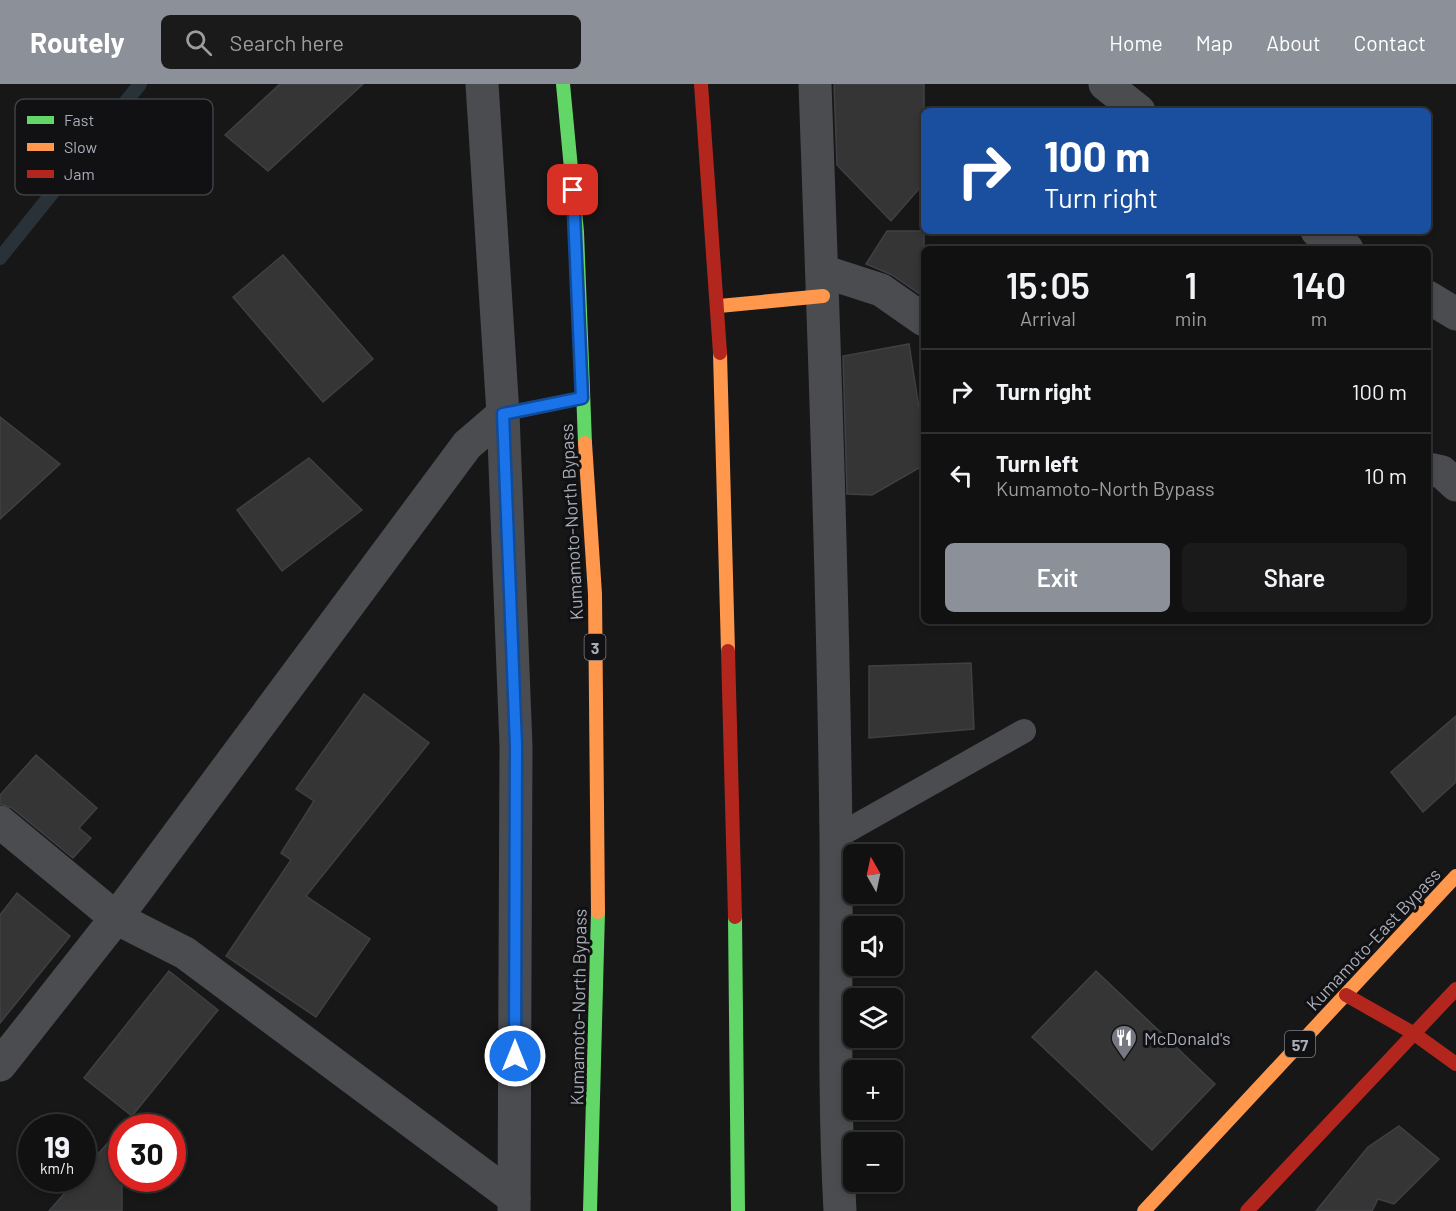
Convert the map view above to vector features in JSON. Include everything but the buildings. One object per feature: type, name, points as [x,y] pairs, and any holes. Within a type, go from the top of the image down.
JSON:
[{"type":"main road","name":"Kumamoto-North Bypass","points":[[563,84],[577,232],[582,398],[595,594],[599,964],[590,1211]]},
{"type":"main road","points":[[701,84],[719,306],[737,974],[738,1211]]},
{"type":"main road","points":[[719,306],[822,284]]},
{"type":"main road","points":[[503,414],[582,398]]},
{"type":"main road","name":"Kumamoto-East Bypass","points":[[1144,1211],[1456,876]]},
{"type":"main road","points":[[1247,1211],[1456,989]]},
{"type":"main road","points":[[1346,995],[1413,1033],[1456,1064]]},
{"type":"street","points":[[482,84],[503,414],[516,746],[514,1205]]},
{"type":"street","points":[[815,84],[836,837],[836,1131],[840,1211]]},
{"type":"street","points":[[1105,84],[1135,108]]},
{"type":"street","points":[[1322,234],[1342,246]]},
{"type":"street","points":[[822,284],[880,290],[921,318]]},
{"type":"street","points":[[1431,299],[1456,314]]},
{"type":"street","points":[[0,1065],[116,918],[467,445],[503,414]]},
{"type":"street","points":[[1431,470],[1442,472],[1456,485]]},
{"type":"street","points":[[0,822],[116,918],[185,953],[514,1205]]},
{"type":"lane","points":[[836,837],[1024,731]]},
{"type":"waterway","points":[[128,99],[140,84]]},
{"type":"waterway","points":[[0,258],[51,195]]},
{"type":"traffic: fast","points":[[563,84],[577,232],[585,443]]},
{"type":"traffic: fast","points":[[590,1211],[598,912]]},
{"type":"traffic: fast","points":[[735,917],[738,1211]]},
{"type":"traffic: slow","points":[[719,306],[823,296]]},
{"type":"traffic: slow","points":[[720,353],[728,651]]},
{"type":"traffic: slow","points":[[585,443],[595,594],[598,912]]},
{"type":"traffic: slow","points":[[1144,1211],[1456,876]]},
{"type":"traffic: jam","points":[[701,84],[720,353]]},
{"type":"traffic: jam","points":[[503,414],[582,398]]},
{"type":"traffic: jam","points":[[728,651],[735,917]]},
{"type":"traffic: jam","points":[[1247,1211],[1456,989]]},
{"type":"traffic: jam","points":[[1346,995],[1413,1033],[1456,1064]]},
{"type":"place","name":"McDonald's","points":[[1124,1061]]},
{"type":"route","points":[[515,1056],[516,746],[503,414],[582,398],[577,232],[573,190]]}]
